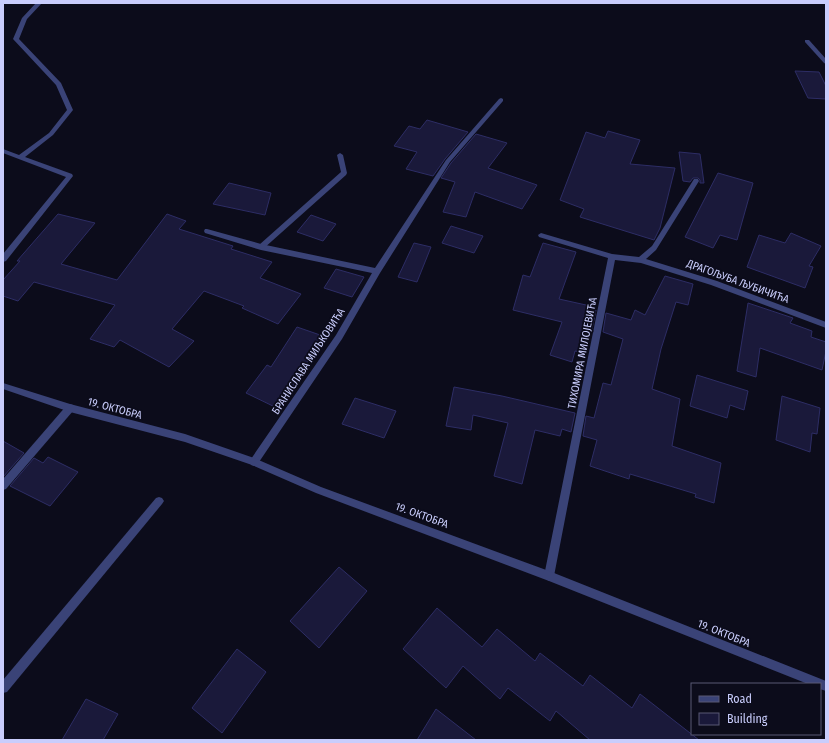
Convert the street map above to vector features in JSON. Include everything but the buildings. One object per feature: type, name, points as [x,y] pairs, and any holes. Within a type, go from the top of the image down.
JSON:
[{"type":"street","points":[[20,157],[51,134],[70,110],[59,84],[16,39],[25,18],[39,3]]},
{"type":"street","points":[[807,41],[826,62]]},
{"type":"street","name":"БРАНИСЛАВА МИЉКОВИЋА","points":[[254,462],[340,337],[377,271],[448,161],[501,100]]},
{"type":"street","points":[[3,151],[70,176],[3,259]]},
{"type":"street","points":[[261,247],[344,173],[340,155]]},
{"type":"street","points":[[541,235],[612,257],[641,260],[654,248],[696,181]]},
{"type":"street","points":[[207,231],[261,247],[377,271]]},
{"type":"street","name":"ТИХОМИРА МИЛОЈЕВИЋА","points":[[549,576],[612,257]]},
{"type":"street","name":"ДРАГОЉУБА ЉУБИЧИЋА","points":[[641,260],[714,283],[826,325]]},
{"type":"street","name":"19. ОКТОБРА","points":[[3,386],[70,408],[185,438],[254,462],[319,490],[549,576],[818,683]]},
{"type":"street","points":[[3,486],[70,408]]},
{"type":"street","points":[[3,688],[159,501]]}]
